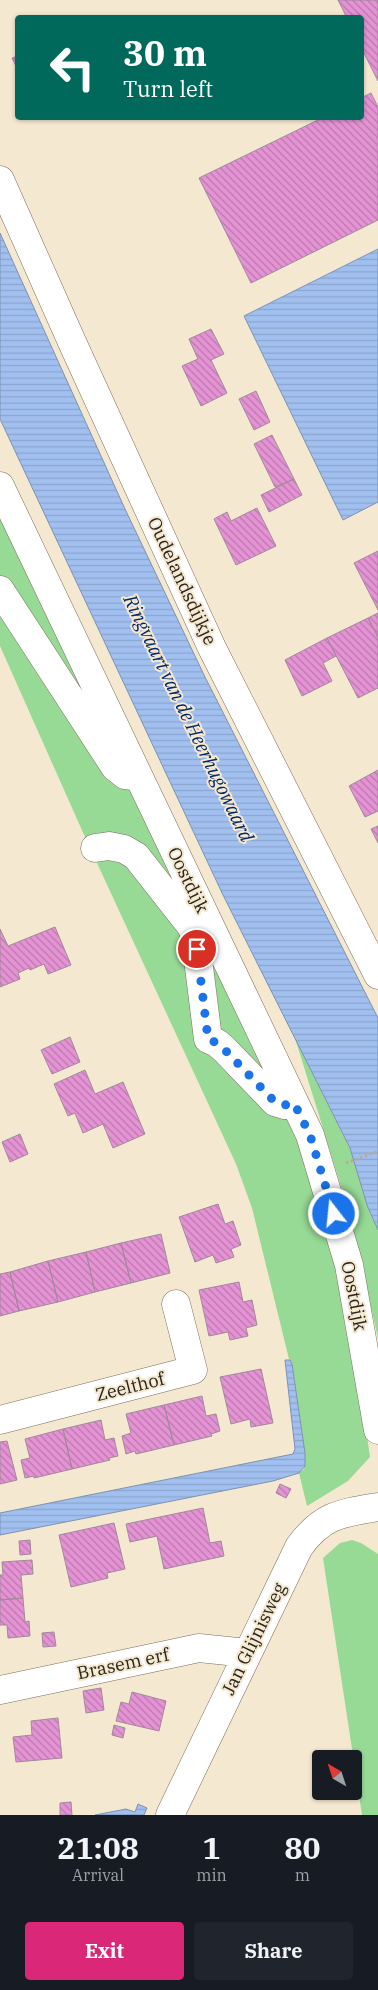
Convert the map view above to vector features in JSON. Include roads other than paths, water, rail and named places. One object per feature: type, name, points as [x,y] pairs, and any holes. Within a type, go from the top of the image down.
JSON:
[{"type":"street","name":"Oudelandsdijkje","points":[[0,180],[212,648],[378,975]]},
{"type":"street","name":"Oostdijk","points":[[0,486],[138,776],[199,922],[310,1135],[349,1265],[378,1430]]},
{"type":"street","points":[[0,590],[114,767],[125,775],[138,776]]},
{"type":"street","points":[[95,848],[109,846],[124,849],[136,856],[199,922],[195,935],[208,1039],[224,1049],[275,1102],[285,1105],[294,1103]]},
{"type":"street","name":"Zeelthof","points":[[0,1420],[194,1370],[176,1304]]},
{"type":"street","name":"Jan Glijnisweg","points":[[170,1815],[299,1547],[317,1526],[340,1513],[378,1507]]},
{"type":"street","name":"Brasem erf","points":[[0,1690],[200,1648],[247,1653]]},
{"type":"water","name":"Ringvaart van de Heerhugowaard","points":[[0,233],[125,509],[205,677],[378,1018],[378,1230],[367,1205],[350,1148],[223,895],[0,419]]},
{"type":"water","points":[[378,249],[378,502],[343,520],[244,316]]},
{"type":"water","points":[[285,1360],[290,1360],[292,1364],[305,1453],[305,1466],[299,1473],[273,1481],[0,1535],[0,1513],[293,1454],[295,1449]]},
{"type":"water","points":[[138,1804],[147,1808],[144,1815],[95,1815],[126,1809],[135,1812]]}]
